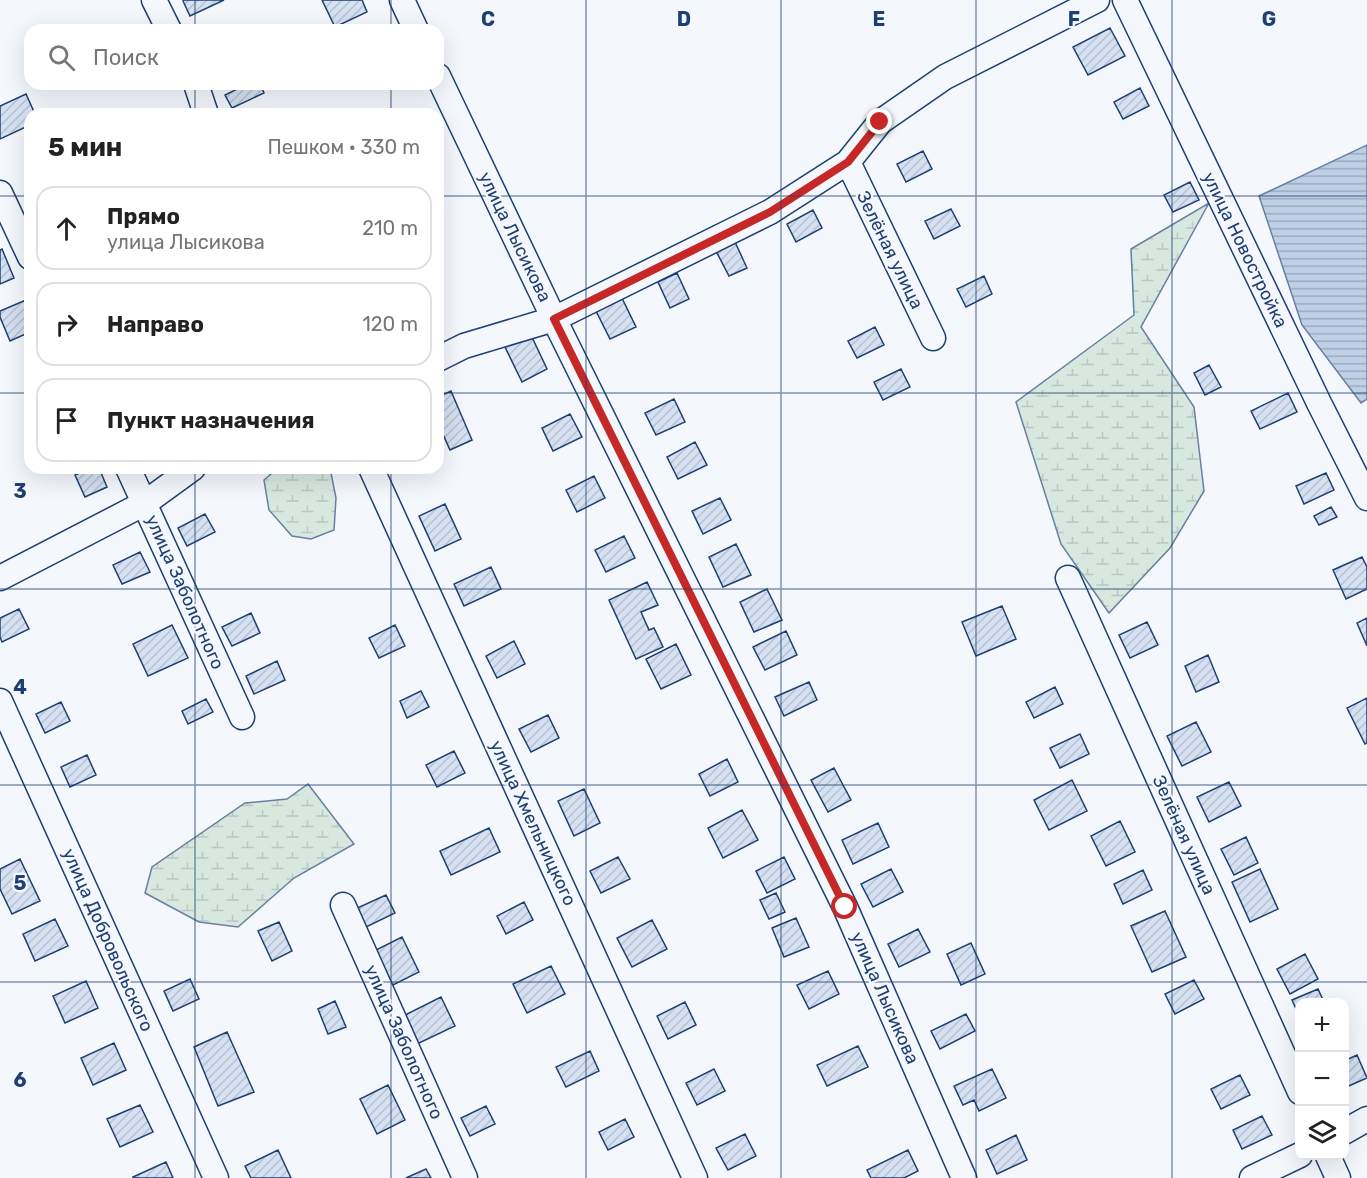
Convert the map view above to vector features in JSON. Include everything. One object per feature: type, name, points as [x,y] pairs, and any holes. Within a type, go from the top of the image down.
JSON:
[{"type":"street","points":[[154,0],[166,24]]},
{"type":"street","points":[[402,0],[413,24]]},
{"type":"street","points":[[444,356],[464,346],[554,319],[770,212],[848,162],[880,122],[945,77],[1097,0]]},
{"type":"street","name":"улица Новостройка","points":[[1125,0],[1367,498]]},
{"type":"street","name":"улица Лысикова","points":[[444,89],[554,319],[845,907],[964,1178]]},
{"type":"street","points":[[198,90],[204,108]]},
{"type":"street","name":"Зелёная улица","points":[[848,162],[933,338]]},
{"type":"street","points":[[0,193],[24,244]]},
{"type":"street","name":"улица Заболотного","points":[[131,474],[242,717]]},
{"type":"street","points":[[0,578],[145,503],[185,474]]},
{"type":"street","name":"улица Хмельницкого","points":[[374,474],[695,1178]]},
{"type":"street","name":"Зелёная улица","points":[[1068,578],[1295,1083]]},
{"type":"street","name":"улица Добровольского","points":[[0,701],[216,1178]]},
{"type":"street","name":"улица Заболотного","points":[[343,905],[465,1178]]},
{"type":"street","points":[[1349,1129],[1367,1119]]},
{"type":"street","points":[[1252,1178],[1295,1157]]},
{"type":"street","points":[[1330,1160],[1338,1178]]},
{"type":"green space","points":[[1209,203],[1141,327],[1194,407],[1204,491],[1170,548],[1109,613],[1061,544],[1016,402],[1134,315],[1131,249]]},
{"type":"green space","points":[[271,474],[331,474],[336,498],[334,530],[311,539],[292,536],[269,510],[264,480]]},
{"type":"green space","points":[[308,784],[354,844],[294,878],[238,927],[199,922],[145,893],[152,867],[245,803],[287,799]]},
{"type":"water","points":[[1367,145],[1367,399],[1361,403],[1302,325],[1259,196]]},
{"type":"building","points":[[184,0],[224,0],[190,16]]},
{"type":"building","points":[[322,0],[362,0],[367,12],[341,24],[334,24]]},
{"type":"building","points":[[1110,28],[1125,56],[1088,75],[1073,47]]},
{"type":"building","points":[[1140,88],[1149,106],[1123,119],[1114,102]]},
{"type":"building","points":[[235,90],[263,90],[264,93],[232,108],[225,95]]},
{"type":"building","points":[[26,94],[32,108],[24,108],[24,128],[0,139],[0,106]]},
{"type":"building","points":[[923,151],[932,169],[906,182],[897,164]]},
{"type":"building","points":[[1190,182],[1199,200],[1173,212],[1164,195]]},
{"type":"building","points":[[951,209],[960,226],[934,239],[925,221]]},
{"type":"building","points":[[813,210],[822,228],[796,242],[787,224]]},
{"type":"building","points":[[735,242],[747,268],[729,276],[716,251]]},
{"type":"building","points":[[2,249],[14,278],[0,284],[0,250]]},
{"type":"building","points":[[677,273],[689,299],[670,308],[658,282]]},
{"type":"building","points":[[984,276],[992,294],[966,307],[957,289]]},
{"type":"building","points":[[619,292],[636,327],[610,339],[593,305]]},
{"type":"building","points":[[24,301],[24,335],[10,341],[0,317],[0,311]]},
{"type":"building","points":[[875,327],[884,345],[857,358],[848,341]]},
{"type":"building","points":[[531,335],[547,369],[522,382],[505,347]]},
{"type":"building","points":[[1209,365],[1221,387],[1205,395],[1194,373]]},
{"type":"building","points":[[901,369],[910,387],[883,400],[874,382]]},
{"type":"building","points":[[451,391],[472,440],[450,450],[444,436],[444,394]]},
{"type":"building","points":[[1288,393],[1297,412],[1260,429],[1251,411]]},
{"type":"building","points":[[674,399],[685,422],[656,435],[645,413]]},
{"type":"building","points":[[570,414],[582,437],[553,451],[542,428]]},
{"type":"building","points":[[695,442],[707,465],[678,479],[667,457]]},
{"type":"building","points":[[1326,473],[1334,490],[1304,504],[1296,486]]},
{"type":"building","points":[[102,474],[107,487],[85,497],[75,475]]},
{"type":"building","points":[[594,476],[605,498],[577,512],[566,490]]},
{"type":"building","points":[[720,498],[731,520],[703,534],[692,511]]},
{"type":"building","points":[[445,504],[461,539],[435,551],[419,516]]},
{"type":"building","points":[[1331,507],[1337,517],[1319,525],[1314,516]]},
{"type":"building","points":[[205,514],[215,532],[187,546],[178,528]]},
{"type":"building","points":[[624,536],[635,558],[606,572],[595,550]]},
{"type":"building","points":[[736,544],[751,575],[723,587],[709,557]]},
{"type":"building","points":[[140,552],[150,572],[122,584],[113,565]]},
{"type":"building","points":[[1362,557],[1367,567],[1367,589],[1346,599],[1333,570]]},
{"type":"building","points":[[491,567],[501,589],[464,606],[454,584]]},
{"type":"building","points":[[647,582],[658,605],[641,612],[649,630],[654,628],[663,647],[636,659],[609,600]]},
{"type":"building","points":[[767,589],[782,620],[754,632],[740,602]]},
{"type":"building","points":[[1002,606],[1016,639],[976,656],[962,622]]},
{"type":"building","points":[[19,609],[29,629],[2,642],[0,618]]},
{"type":"building","points":[[251,613],[260,633],[232,646],[222,627]]},
{"type":"building","points":[[1367,618],[1367,646],[1357,623]]},
{"type":"building","points":[[1147,622],[1158,645],[1130,658],[1119,635]]},
{"type":"building","points":[[172,625],[188,658],[148,676],[133,644]]},
{"type":"building","points":[[395,625],[405,646],[379,658],[369,638]]},
{"type":"building","points":[[786,631],[797,655],[765,670],[753,647]]},
{"type":"building","points":[[514,641],[525,664],[497,678],[486,656]]},
{"type":"building","points":[[676,644],[691,675],[661,689],[646,659]]},
{"type":"building","points":[[1208,655],[1219,682],[1196,692],[1185,666]]},
{"type":"building","points":[[277,661],[285,680],[254,694],[246,676]]},
{"type":"building","points":[[809,682],[817,700],[784,716],[775,697]]},
{"type":"building","points":[[1055,687],[1063,704],[1034,718],[1026,702]]},
{"type":"building","points":[[421,691],[429,707],[407,718],[400,701]]},
{"type":"building","points":[[1367,698],[1367,743],[1365,744],[1347,708]]},
{"type":"building","points":[[206,699],[213,712],[188,724],[182,711]]},
{"type":"building","points":[[61,702],[70,721],[45,733],[36,714]]},
{"type":"building","points":[[548,715],[559,738],[531,752],[519,729]]},
{"type":"building","points":[[1196,722],[1211,752],[1182,766],[1167,736]]},
{"type":"building","points":[[1080,734],[1089,754],[1060,768],[1050,748]]},
{"type":"building","points":[[454,751],[465,773],[437,787],[426,765]]},
{"type":"building","points":[[87,755],[96,775],[70,787],[61,767]]},
{"type":"building","points":[[727,759],[738,782],[710,796],[699,774]]},
{"type":"building","points":[[834,768],[851,800],[828,812],[811,780]]},
{"type":"building","points":[[1072,780],[1087,811],[1049,830],[1034,800]]},
{"type":"building","points":[[1229,782],[1241,806],[1209,822],[1197,797]]},
{"type":"building","points":[[584,789],[600,823],[574,836],[558,801]]},
{"type":"building","points":[[742,810],[758,840],[723,858],[708,828]]},
{"type":"building","points":[[1120,821],[1135,852],[1106,866],[1091,836]]},
{"type":"building","points":[[878,823],[889,847],[853,864],[842,840]]},
{"type":"building","points":[[489,828],[500,852],[451,875],[440,851]]},
{"type":"building","points":[[1246,837],[1258,863],[1234,875],[1221,849]]},
{"type":"building","points":[[618,857],[630,879],[601,893],[590,871]]},
{"type":"building","points":[[784,857],[795,879],[767,893],[756,871]]},
{"type":"building","points":[[20,859],[40,901],[12,914],[0,889],[0,869]]},
{"type":"building","points":[[891,869],[903,892],[873,907],[861,884]]},
{"type":"building","points":[[1260,869],[1278,909],[1250,922],[1232,882]]},
{"type":"building","points":[[1143,870],[1152,890],[1123,904],[1114,884]]},
{"type":"building","points":[[776,893],[785,912],[769,919],[760,900]]},
{"type":"building","points":[[386,895],[395,913],[364,928],[355,909]]},
{"type":"building","points":[[524,902],[533,920],[506,934],[497,916]]},
{"type":"building","points":[[1165,911],[1186,957],[1152,972],[1131,926]]},
{"type":"building","points":[[796,918],[809,947],[784,957],[772,928]]},
{"type":"building","points":[[55,919],[68,946],[35,961],[23,934]]},
{"type":"building","points":[[652,920],[667,949],[632,967],[617,938]]},
{"type":"building","points":[[279,922],[292,951],[272,961],[258,931]]},
{"type":"building","points":[[918,929],[930,952],[899,967],[888,944]]},
{"type":"building","points":[[402,937],[419,972],[391,986],[374,951]]},
{"type":"building","points":[[971,943],[985,974],[961,985],[947,954]]},
{"type":"building","points":[[1305,954],[1318,979],[1290,994],[1277,969]]},
{"type":"building","points":[[551,966],[565,994],[527,1013],[513,984]]},
{"type":"building","points":[[828,971],[839,994],[809,1009],[797,985]]},
{"type":"building","points":[[190,979],[199,999],[173,1011],[164,991]]},
{"type":"building","points":[[1194,980],[1204,999],[1175,1014],[1165,994]]},
{"type":"building","points":[[86,981],[98,1008],[65,1023],[53,996]]},
{"type":"building","points":[[1318,989],[1322,998],[1297,998]]},
{"type":"building","points":[[441,997],[455,1026],[417,1044],[403,1016]]},
{"type":"building","points":[[335,1001],[346,1027],[328,1034],[318,1009]]},
{"type":"building","points":[[685,1002],[696,1025],[668,1039],[657,1016]]},
{"type":"building","points":[[966,1014],[975,1031],[940,1049],[931,1031]]},
{"type":"building","points":[[227,1032],[254,1092],[218,1106],[194,1047]]},
{"type":"building","points":[[114,1043],[126,1070],[93,1085],[81,1058]]},
{"type":"building","points":[[858,1046],[868,1067],[827,1086],[817,1065]]},
{"type":"building","points":[[590,1051],[599,1071],[566,1087],[556,1067]]},
{"type":"building","points":[[1357,1055],[1367,1078],[1349,1086],[1349,1059]]},
{"type":"building","points":[[714,1069],[725,1091],[697,1105],[686,1083]]},
{"type":"building","points":[[992,1069],[1006,1098],[979,1111],[974,1100],[963,1105],[954,1086]]},
{"type":"building","points":[[1240,1075],[1250,1095],[1221,1109],[1211,1089]]},
{"type":"building","points":[[388,1085],[405,1120],[377,1134],[360,1099]]},
{"type":"building","points":[[140,1105],[153,1132],[120,1147],[107,1119]]},
{"type":"building","points":[[486,1106],[495,1124],[470,1136],[461,1118]]},
{"type":"building","points":[[1262,1116],[1272,1135],[1242,1149],[1233,1130]]},
{"type":"building","points":[[625,1119],[634,1137],[608,1150],[599,1132]]},
{"type":"building","points":[[745,1134],[756,1156],[728,1170],[716,1148]]},
{"type":"building","points":[[1016,1135],[1027,1160],[997,1174],[986,1150]]},
{"type":"building","points":[[278,1150],[291,1178],[251,1178],[245,1166]]},
{"type":"building","points":[[908,1150],[918,1171],[904,1178],[871,1178],[867,1170]]},
{"type":"building","points":[[166,1162],[173,1178],[133,1178],[133,1177]]},
{"type":"building","points":[[426,1169],[431,1178],[406,1178]]},
{"type":"route","points":[[845,907],[554,319],[770,212],[848,162],[880,122]]}]
